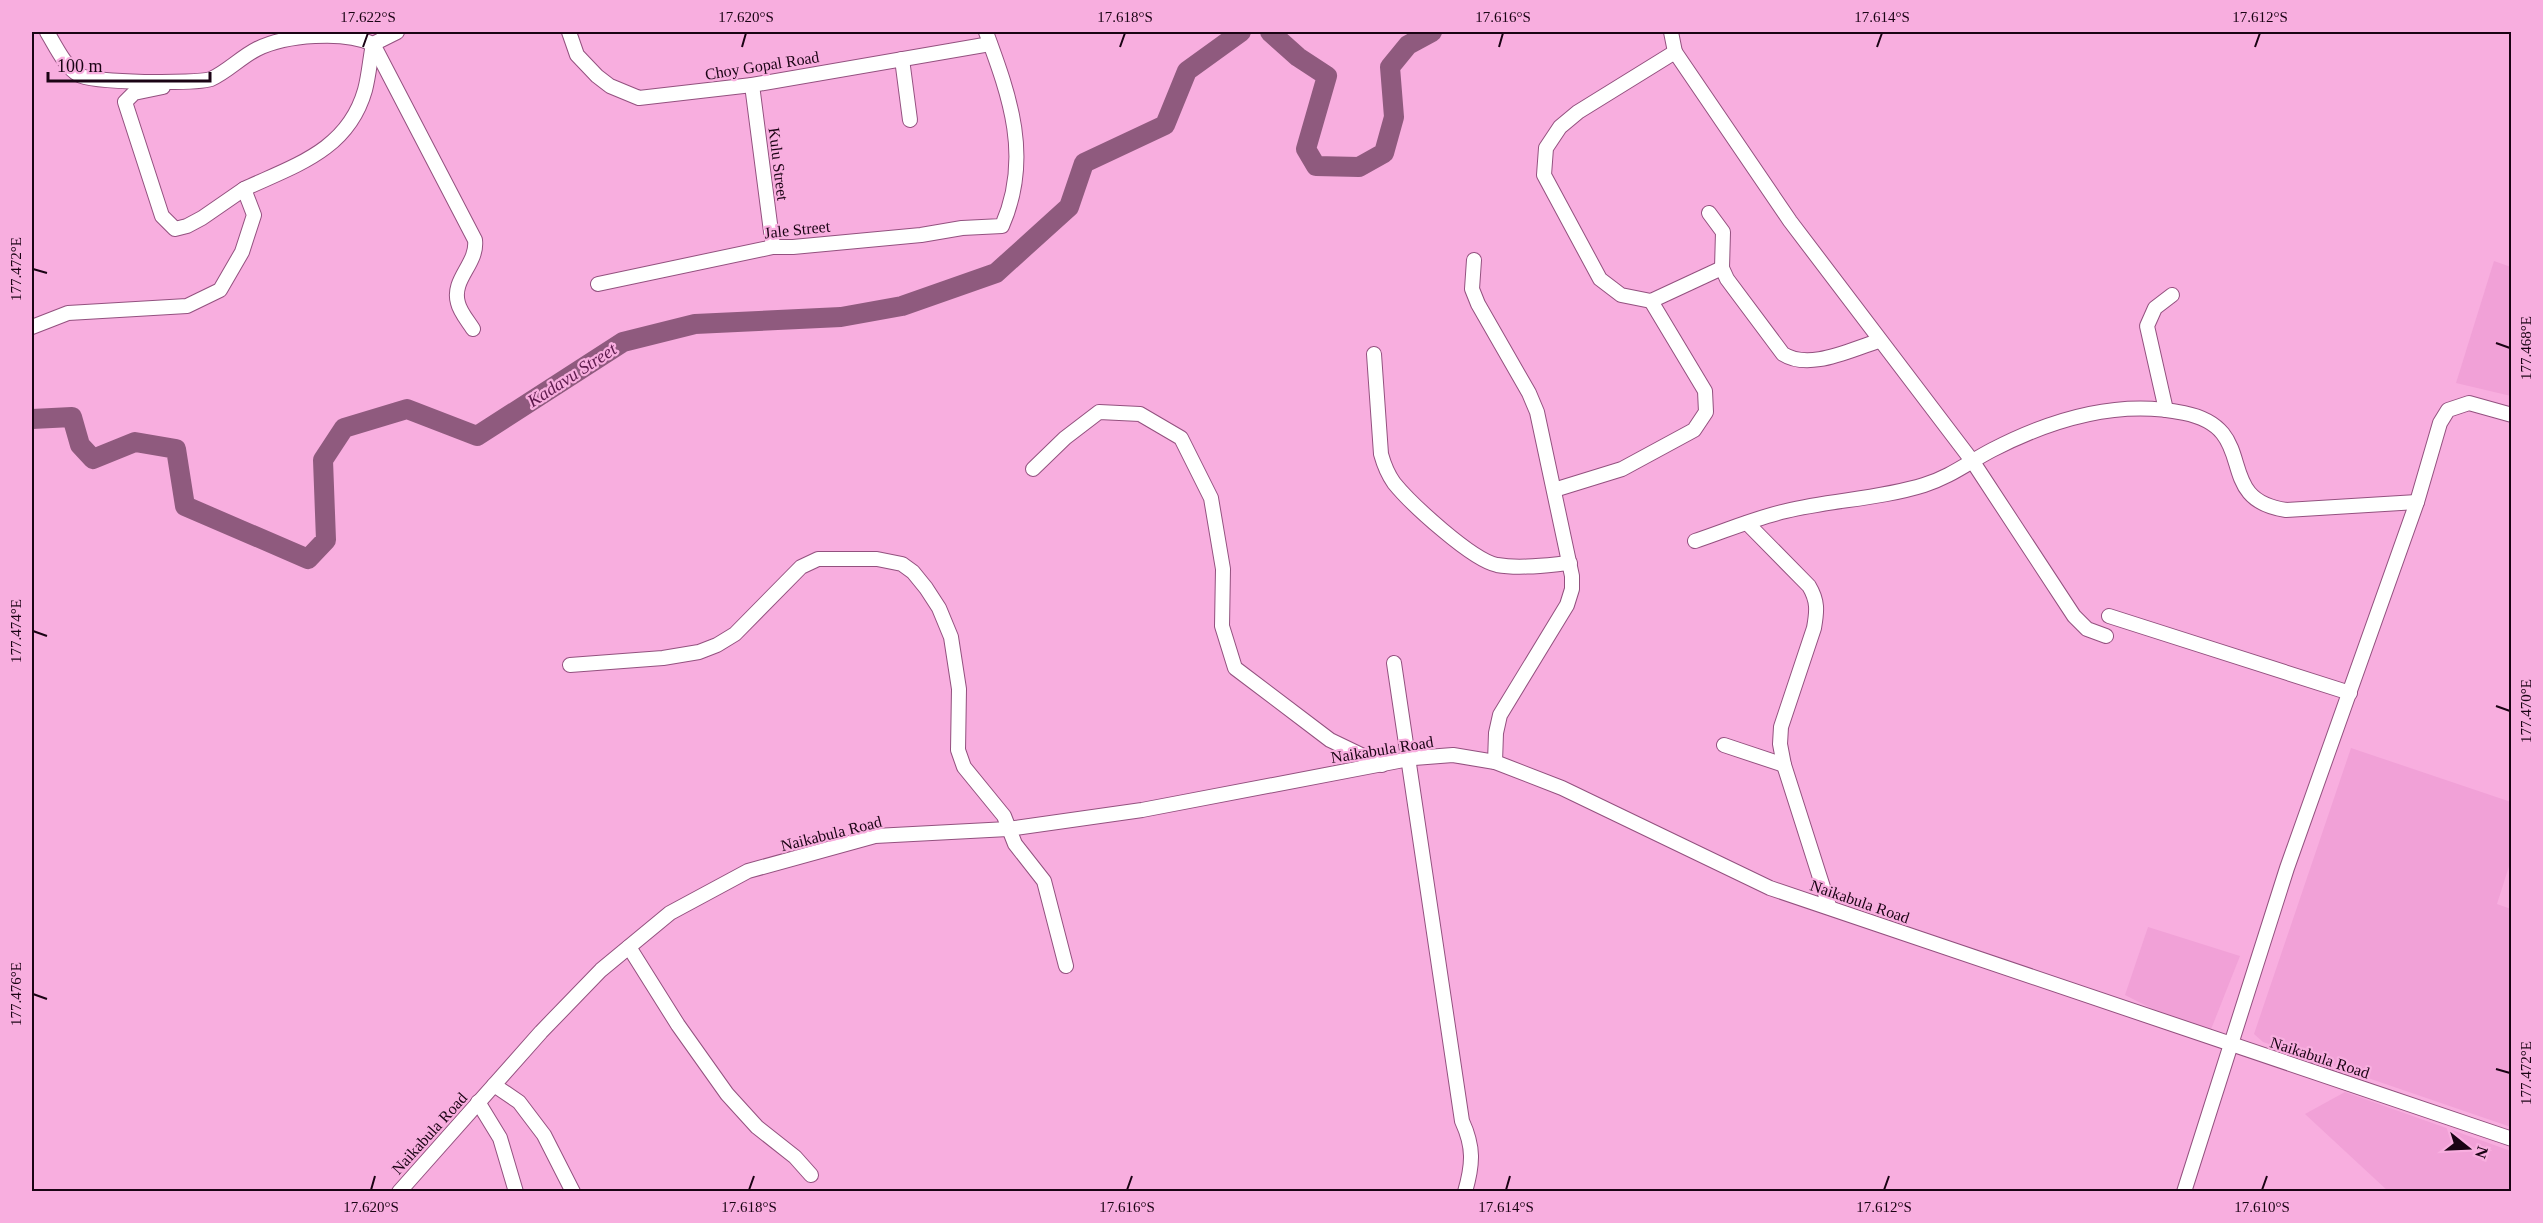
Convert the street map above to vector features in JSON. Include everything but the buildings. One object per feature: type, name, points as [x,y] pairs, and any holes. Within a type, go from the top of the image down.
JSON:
[{"type":"street","points":[[47,32],[62,56],[78,75],[92,79],[195,82]]},
{"type":"street","name":"Choy Gopal Road","points":[[569,32],[577,55],[597,76],[610,86],[639,98],[752,85],[902,60],[988,38]]},
{"type":"street","points":[[1671,32],[1675,52],[1790,221],[1973,462],[2074,616],[2087,629],[2106,636]]},
{"type":"street","points":[[336,36],[363,39],[385,38],[352,120],[334,143],[244,189],[187,226],[175,229],[162,216],[125,102],[134,93],[212,78],[257,50],[273,43],[336,36]]},
{"type":"street","points":[[385,38],[475,240],[476,252],[456,287],[458,304],[473,329]]},
{"type":"street","name":"Jale Street","points":[[598,284],[773,247],[793,247],[921,235],[962,228],[1002,226],[1011,207],[1018,148],[1008,91],[988,38]]},
{"type":"street","points":[[1675,52],[1578,112],[1552,136],[1543,161],[1544,175],[1600,279],[1621,295],[1651,302],[1722,268]]},
{"type":"street","points":[[902,60],[910,120]]},
{"type":"street","name":"Kulu Street","points":[[752,85],[773,247]]},
{"type":"street","points":[[32,327],[69,313],[187,306],[220,290],[242,252],[254,215],[244,189]]},
{"type":"street","points":[[1709,213],[1724,232],[1722,268],[1727,279],[1783,354],[1792,359],[1811,361],[1879,340]]},
{"type":"street","points":[[1474,260],[1472,289],[1537,412],[1570,563],[1572,589],[1567,605],[1500,715],[1496,733],[1495,762]]},
{"type":"street","points":[[2166,410],[2147,327],[2155,308],[2172,295]]},
{"type":"street","points":[[1554,490],[1622,469],[1694,430],[1703,418],[1707,405],[1705,391],[1651,302]]},
{"type":"street","points":[[1374,354],[1381,454],[1385,470],[1395,484],[1458,542],[1482,559],[1497,565],[1518,566],[1570,563]]},
{"type":"street","points":[[2184,1191],[2287,868],[2417,502],[2440,423],[2448,410],[2469,403],[2511,415]]},
{"type":"street","points":[[1695,541],[1785,511],[1923,486],[1951,476],[2022,435],[2056,422],[2107,411],[2166,410],[2206,418],[2219,426],[2226,434],[2245,489],[2254,500],[2270,508],[2286,510],[2417,502]]},
{"type":"street","points":[[1033,469],[1065,438],[1099,412],[1140,414],[1181,438],[1211,498],[1223,568],[1222,626],[1235,668],[1330,740],[1382,765]]},
{"type":"street","points":[[1748,523],[1809,586],[1815,597],[1817,611],[1814,627],[1781,727],[1780,744],[1784,765],[1829,906]]},
{"type":"street","points":[[570,665],[663,658],[699,652],[717,645],[735,634],[801,567],[818,559],[877,560],[902,564],[926,588],[939,608],[947,627],[956,658],[959,689],[958,750],[964,767],[1004,816],[1015,844],[1044,881],[1066,966]]},
{"type":"street","points":[[2109,616],[2350,693]]},
{"type":"street","points":[[1394,663],[1462,1121],[1472,1142],[1470,1174],[1465,1191]]},
{"type":"street","points":[[1724,745],[1784,765]]},
{"type":"street","name":"Naikabula Road","points":[[399,1191],[601,970],[670,913],[748,871],[875,836],[1008,829],[1142,810],[1409,759],[1453,755],[1495,762],[1562,788],[1770,888],[1829,906],[2511,1139]]},
{"type":"street","points":[[629,947],[678,1025],[727,1094],[757,1127],[795,1157],[811,1175]]},
{"type":"street","points":[[494,1085],[519,1102],[544,1135],[573,1191]]},
{"type":"street","points":[[478,1102],[500,1138],[516,1191]]},
{"type":"shaded area","points":[[2494,261],[2511,267],[2511,396],[2456,383]]},
{"type":"shaded area","points":[[2351,748],[2511,802],[2511,860],[2497,904],[2511,909],[2511,1127],[2263,1042],[2254,1034]]},
{"type":"shaded area","points":[[2148,927],[2240,956],[2208,1037],[2125,995]]},
{"type":"shaded area","points":[[2345,1092],[2511,1151],[2511,1191],[2388,1191],[2305,1114]]},
{"type":"waterway","name":"Kadavu Street","points":[[32,419],[72,417],[80,445],[93,459],[135,442],[176,449],[185,506],[308,559],[326,540],[323,460],[344,428],[407,409],[477,436],[623,342],[695,324],[841,317],[902,306],[996,273],[1069,207],[1084,163],[1165,125],[1187,71],[1241,32]]},
{"type":"waterway","name":"Kadavu Street","points":[[1270,32],[1298,57],[1327,76],[1306,149],[1316,166],[1359,167],[1384,153],[1394,117],[1390,67],[1408,45],[1432,32]]}]
